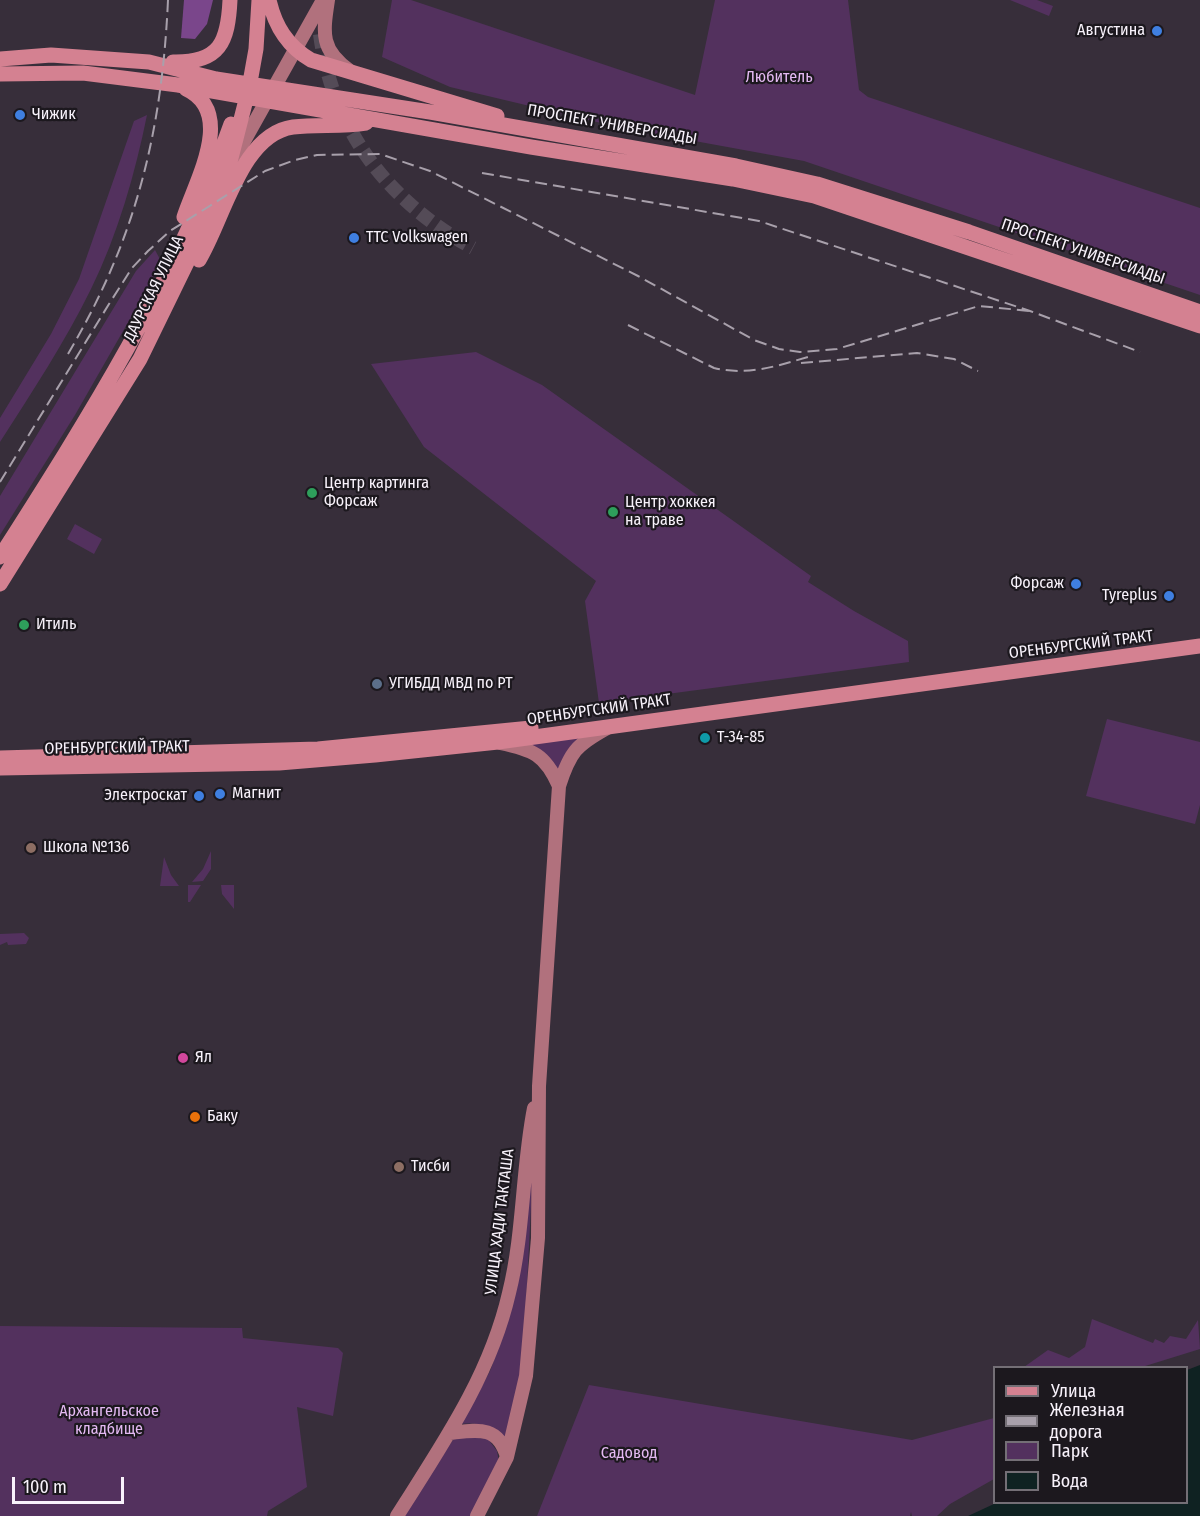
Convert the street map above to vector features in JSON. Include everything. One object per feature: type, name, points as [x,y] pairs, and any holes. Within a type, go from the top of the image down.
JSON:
[{"type":"main road","points":[[149,62],[187,62],[213,53],[225,39],[229,24],[230,0]]},
{"type":"main road","points":[[156,310],[232,122],[244,64],[249,0]]},
{"type":"main road","points":[[230,166],[256,49],[259,0]]},
{"type":"main road","points":[[269,0],[273,18],[281,33],[296,50],[311,60],[357,76],[410,88],[542,131]]},
{"type":"main road","name":"ПРОСПЕКТ УНИВЕРСИАДЫ","points":[[0,58],[51,55],[149,62],[215,85],[288,98],[542,131],[736,166],[818,184],[969,232],[1200,312]]},
{"type":"main road","name":"ПРОСПЕКТ УНИВЕРСИАДЫ","points":[[0,74],[83,73],[178,85],[215,85]]},
{"type":"main road","points":[[156,310],[212,132],[210,112],[205,104],[192,92],[178,85]]},
{"type":"main road","name":"ПРОСПЕКТ УНИВЕРСИАДЫ","points":[[288,98],[387,121],[531,147],[733,179],[814,196],[1200,326]]},
{"type":"main road","points":[[156,310],[177,295],[203,253],[246,160],[258,144],[267,137],[292,127],[387,121]]},
{"type":"main road","name":"ДАУРСКАЯ УЛИЦА","points":[[0,584],[156,310],[230,166]]},
{"type":"main road","name":"ДАУРСКАЯ УЛИЦА","points":[[0,557],[92,425]]},
{"type":"main road","name":"ОРЕНБУРГСКИЙ ТРАКТ","points":[[0,758],[276,751],[453,737],[596,722],[1200,638]]},
{"type":"main road","name":"ОРЕНБУРГСКИЙ ТРАКТ","points":[[0,768],[279,763],[498,742],[1200,646]]},
{"type":"street","name":"ДАУРСКАЯ УЛИЦА","points":[[230,166],[325,0]]},
{"type":"street","points":[[325,0],[324,37],[328,49],[336,60],[357,76]]},
{"type":"street","name":"УЛИЦА ХАДИ ТАКТАША","points":[[477,1516],[507,1457],[522,1401],[532,1321],[538,1238],[538,1086],[559,786],[572,751],[583,741],[609,727]]},
{"type":"street","points":[[498,742],[540,756],[551,768],[559,786]]},
{"type":"street","name":"УЛИЦА ХАДИ ТАКТАША","points":[[398,1516],[450,1433],[487,1362],[510,1292],[527,1145],[538,1086]]},
{"type":"street","points":[[450,1433],[478,1430],[489,1432],[503,1444],[507,1457]]},
{"type":"green space","name":"Любитель","points":[[392,0],[411,0],[695,95],[715,0],[848,0],[859,90],[868,97],[1200,208],[1200,295],[804,161],[618,127],[450,87],[382,57]]},
{"type":"green space","points":[[1010,0],[1037,0],[1053,6],[1049,16]]},
{"type":"green space","points":[[147,115],[125,204],[101,268],[59,348],[0,442],[0,418],[51,334],[79,279],[134,121]]},
{"type":"green space","points":[[155,250],[162,263],[75,415],[0,535],[0,496],[136,271]]},
{"type":"green space","name":"Центр хоккея на траве","points":[[476,352],[542,385],[811,576],[808,582],[908,641],[909,662],[599,703],[585,601],[596,581],[424,447],[371,364]]},
{"type":"green space","points":[[75,524],[102,539],[94,554],[67,539]]},
{"type":"green space","points":[[1107,719],[1200,742],[1200,805],[1195,824],[1086,796]]},
{"type":"green space","points":[[582,736],[568,749],[559,780],[520,745]]},
{"type":"green space","points":[[211,851],[211,869],[203,881],[192,882],[203,869]]},
{"type":"green space","points":[[164,857],[171,875],[179,886],[160,886]]},
{"type":"green space","points":[[188,885],[201,885],[190,902],[188,902]]},
{"type":"green space","points":[[221,885],[234,885],[234,909],[222,894]]},
{"type":"green space","points":[[24,933],[29,938],[26,944],[8,945],[7,942],[0,945],[0,934]]},
{"type":"green space","points":[[536,1108],[523,1363],[505,1444],[496,1433],[487,1427],[461,1424],[490,1371],[502,1338]]},
{"type":"green space","points":[[1092,1319],[1153,1343],[1155,1339],[1164,1343],[1170,1336],[1186,1339],[1198,1320],[1200,1349],[1145,1366],[1025,1366],[1048,1350],[1069,1358],[1085,1347]]},
{"type":"green space","name":"Архангельское кладбище","points":[[0,1326],[242,1328],[243,1338],[338,1348],[343,1353],[333,1416],[297,1407],[307,1487],[268,1511],[267,1516],[0,1516]]},
{"type":"green space","name":"Садовод","points":[[589,1385],[912,1440],[993,1418],[993,1480],[950,1504],[937,1516],[912,1516],[911,1512],[910,1516],[537,1516]]},
{"type":"green space","points":[[456,1435],[488,1439],[497,1451],[499,1462],[471,1516],[403,1516]]},
{"type":"shaded area","points":[[184,0],[213,0],[207,24],[195,39],[181,38]]},
{"type":"water","points":[[1200,1365],[1200,1516],[968,1516],[994,1504],[1188,1504],[1188,1370]]},
{"type":"tunnel","points":[[320,34],[327,69],[337,101],[352,132],[370,160],[391,186],[415,209],[443,230],[473,248]]},
{"type":"railway","points":[[68,354],[92,311],[111,269],[128,226],[141,183],[152,140],[159,95],[168,0]]},
{"type":"railway","points":[[0,482],[132,268],[148,251],[170,231],[265,171],[317,155],[380,154],[430,171],[638,276],[754,340],[779,349],[800,352],[837,349],[979,306],[1030,311]]},
{"type":"railway","points":[[482,173],[759,221],[1030,311],[1140,352]]},
{"type":"railway","points":[[628,325],[714,368],[739,371],[763,369],[811,356]]},
{"type":"railway","points":[[801,363],[917,353],[954,359],[978,371]]},
{"type":"place","name":"Августина","points":[[1157,31]]},
{"type":"place","name":"Чижик","points":[[20,115]]},
{"type":"place","name":"ТТС Volkswagen","points":[[354,238]]},
{"type":"place","name":"Центр картинга Форсаж","points":[[312,493]]},
{"type":"place","name":"Центр хоккея на траве","points":[[613,512]]},
{"type":"place","name":"Форсаж","points":[[1076,584]]},
{"type":"place","name":"Tyreplus","points":[[1169,596]]},
{"type":"place","name":"Итиль","points":[[24,625]]},
{"type":"place","name":"УГИБДД МВД по РТ","points":[[377,684]]},
{"type":"place","name":"T-34-85","points":[[705,738]]},
{"type":"place","name":"Магнит","points":[[220,794]]},
{"type":"place","name":"Электроскат","points":[[199,796]]},
{"type":"place","name":"Школа №136","points":[[31,848]]},
{"type":"place","name":"Ял","points":[[183,1058]]},
{"type":"place","name":"Баку","points":[[195,1117]]},
{"type":"place","name":"Тисби","points":[[399,1167]]}]
